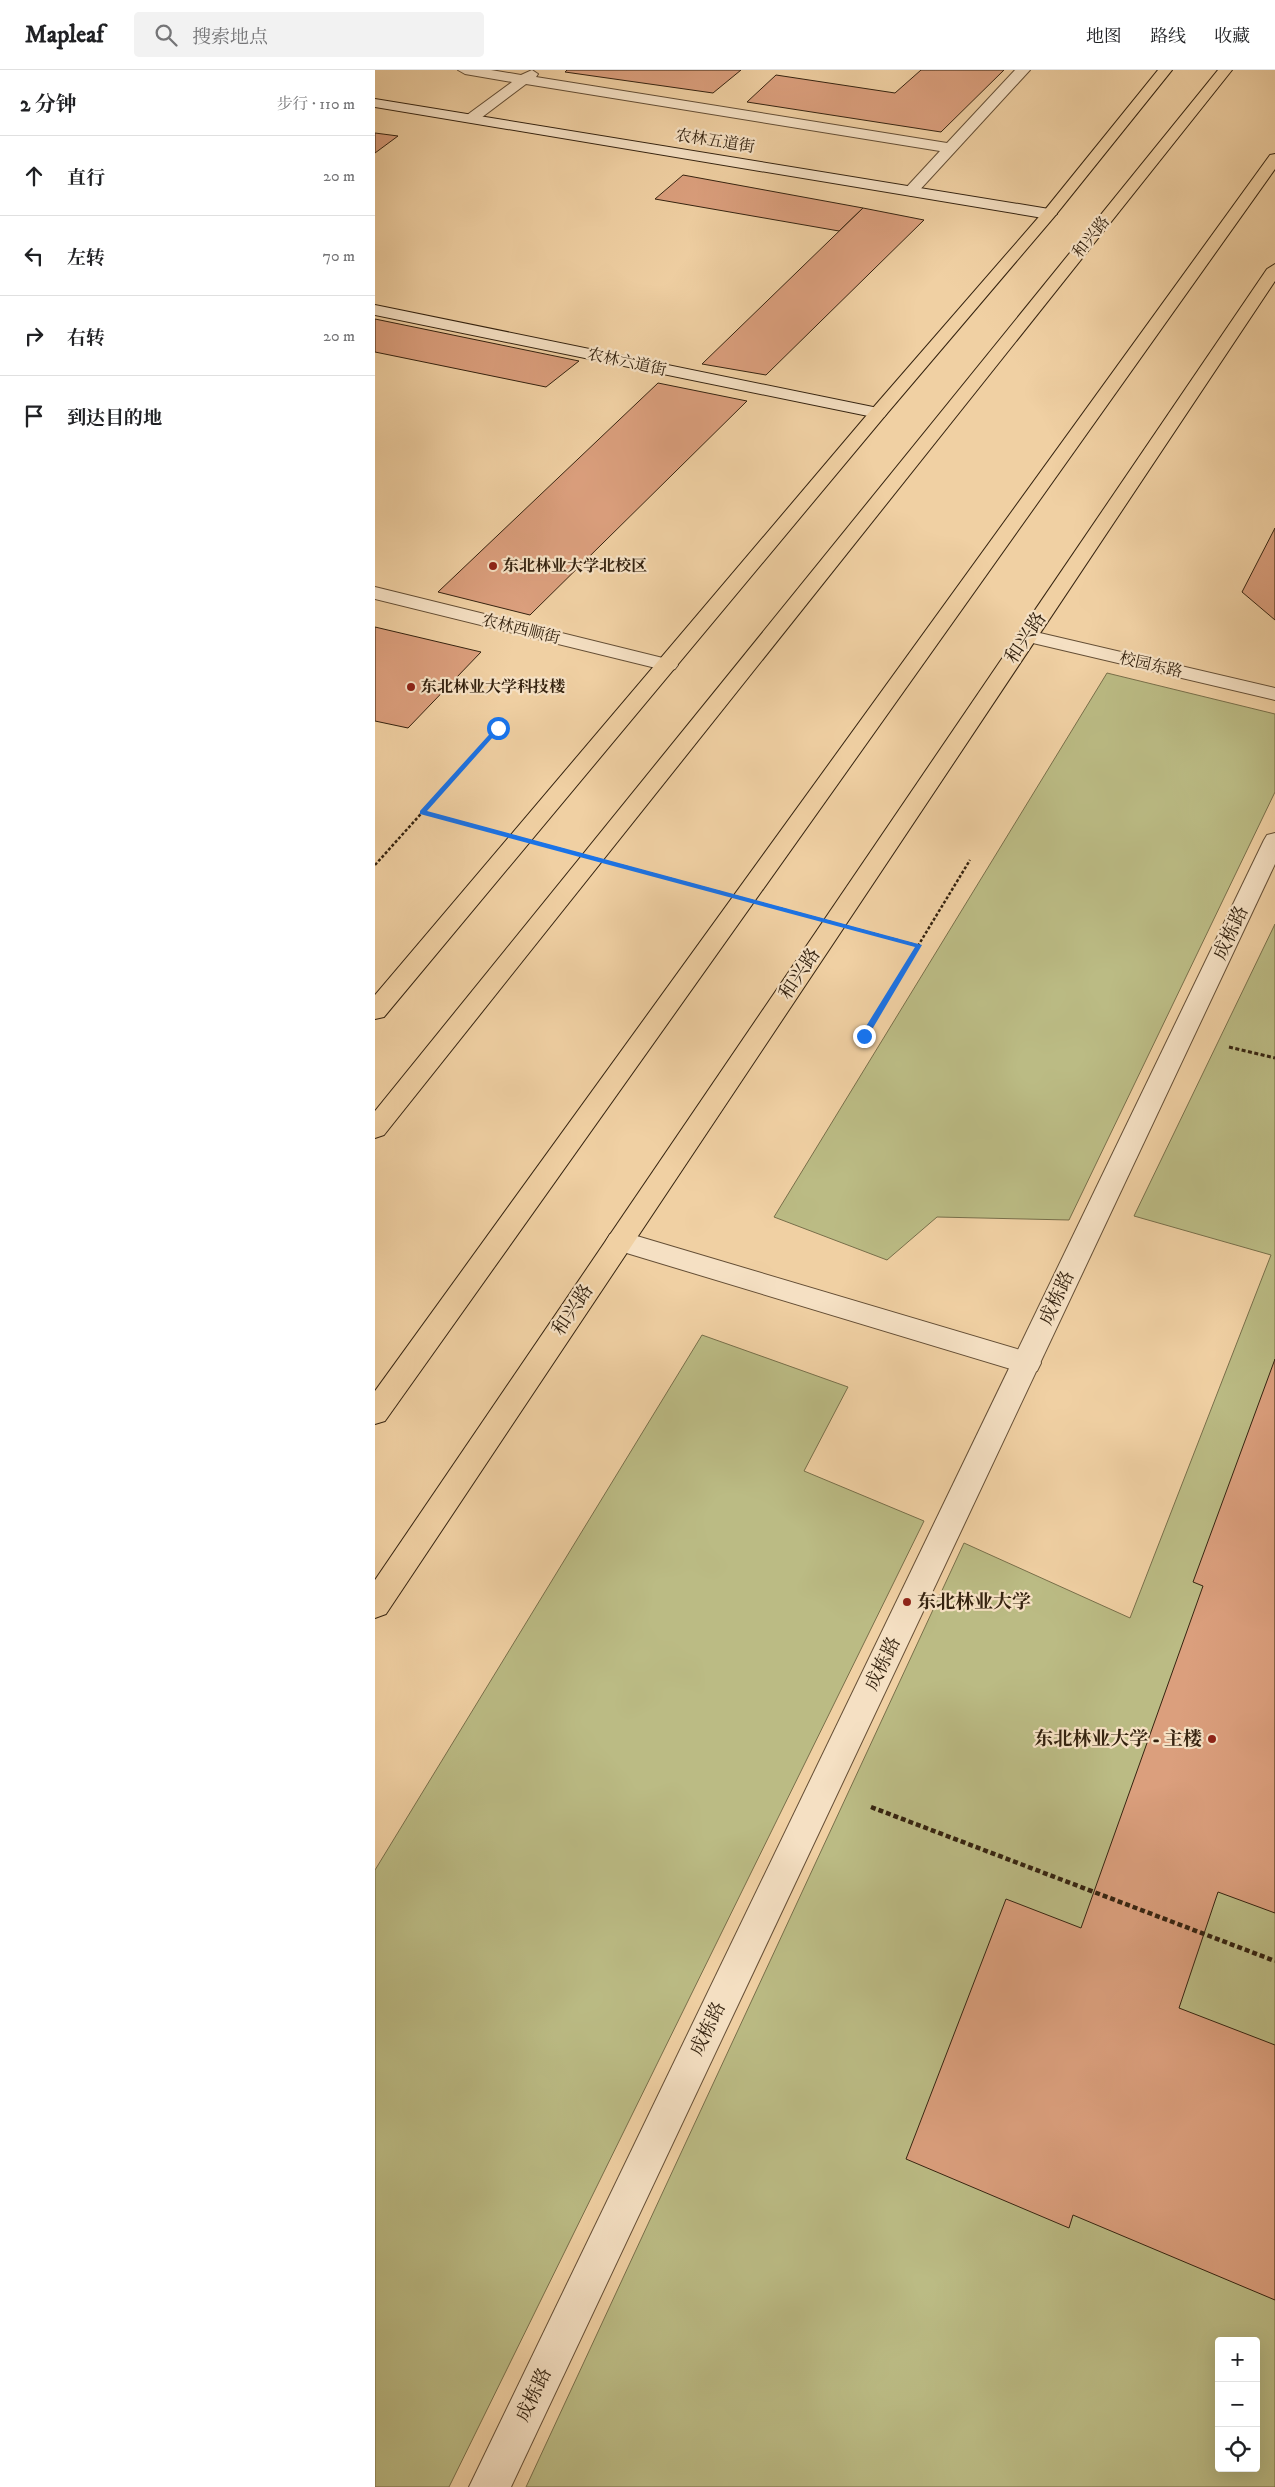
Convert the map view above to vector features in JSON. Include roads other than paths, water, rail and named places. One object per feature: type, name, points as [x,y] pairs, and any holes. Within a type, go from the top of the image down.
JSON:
[{"type":"highway","points":[[375,1011],[668,665],[878,413],[1049,214],[1160,76],[1171,70]]},
{"type":"highway","name":"和兴路","points":[[375,1129],[1225,70]]},
{"type":"highway","points":[[375,1412],[1275,158]]},
{"type":"highway","name":"和兴路","points":[[375,1605],[1275,269]]},
{"type":"street","points":[[465,70],[951,148]]},
{"type":"street","points":[[472,118],[536,70]]},
{"type":"street","points":[[911,191],[1023,70]]},
{"type":"street","name":"农林五道街","points":[[375,103],[1049,214]]},
{"type":"street","name":"农林六道街","points":[[375,310],[878,413]]},
{"type":"street","name":"农林西顺街","points":[[375,593],[668,665]]},
{"type":"street","name":"校园东路","points":[[1027,636],[1275,694]]},
{"type":"street","name":"成栋路","points":[[490,2487],[1275,840]]},
{"type":"street","points":[[620,1241],[1027,1363]]},
{"type":"place","name":"东北林业大学北校区","points":[[493,566]]},
{"type":"place","name":"东北林业大学科技楼","points":[[411,687]]},
{"type":"place","name":"东北林业大学","points":[[907,1602]]},
{"type":"place","name":"东北林业大学 - 主楼","points":[[1212,1739]]}]
